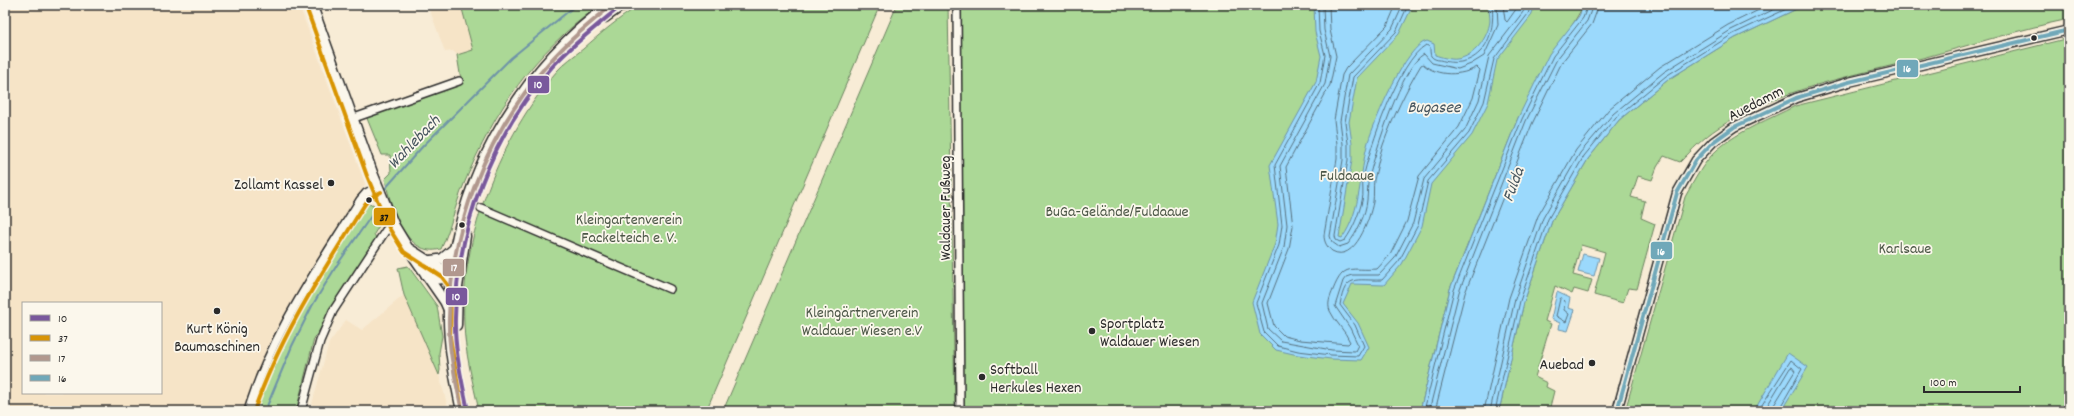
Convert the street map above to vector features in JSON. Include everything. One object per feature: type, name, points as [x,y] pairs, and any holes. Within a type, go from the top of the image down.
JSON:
[{"type":"main road","points":[[312,5],[380,193],[394,225],[445,302],[449,311]]},
{"type":"main road","points":[[462,411],[454,365],[449,311],[451,278],[456,247],[477,176],[495,136],[511,109],[549,61],[586,24],[610,5]]},
{"type":"main road","points":[[451,278],[484,173],[512,119],[545,74],[594,25],[622,5]]},
{"type":"main road","points":[[466,232],[457,288],[456,337],[468,411]]},
{"type":"main road","points":[[427,261],[442,259],[456,247]]},
{"type":"main road","points":[[408,248],[441,269],[451,278],[457,288]]},
{"type":"main road","points":[[426,275],[438,279],[451,278]]},
{"type":"street","name":"Waldauer Fußweg","points":[[956,5],[960,411]]},
{"type":"street","name":"Auedamm","points":[[1617,411],[1678,193],[1696,160],[1713,142],[1734,127],[1796,98],[1849,82],[2069,30]]},
{"type":"street","points":[[354,118],[459,81]]},
{"type":"street","points":[[248,411],[254,390],[287,320],[360,200],[366,193],[380,193]]},
{"type":"street","points":[[481,208],[670,289]]},
{"type":"street","points":[[301,411],[320,341],[333,311],[386,230],[394,225]]},
{"type":"shaded area","points":[[5,5],[299,5],[365,184],[286,312],[252,386],[245,411],[5,411]]},
{"type":"shaded area","points":[[428,5],[461,5],[473,51],[457,55],[453,51],[445,52]]},
{"type":"shaded area","points":[[404,295],[439,375],[449,411],[310,411],[329,343],[346,320],[362,330]]},
{"type":"green space","points":[[461,5],[600,5],[576,23],[555,43],[518,84],[489,131],[476,157],[461,192],[448,233],[441,249],[429,250],[418,246],[409,238],[402,228],[391,202],[385,179],[391,173],[390,155],[382,155],[366,116],[461,80],[457,55],[473,50]]},
{"type":"green space","name":"Kleingartenverein Fackelteich e. V.","points":[[640,5],[880,5],[706,411],[479,411],[466,346],[464,324],[465,291],[469,257],[477,223],[488,189],[518,126],[537,97],[557,71],[610,26]]},
{"type":"green space","name":"Kleingärtnerverein Waldauer Wiesen e.V","points":[[897,5],[948,5],[955,411],[723,411]]},
{"type":"green space","name":"BuGa-Gelände/Fuldaaue","points":[[959,5],[1584,5],[1518,118],[1450,289],[1420,411],[963,411]]},
{"type":"green space","points":[[1805,5],[2069,5],[2069,19],[2033,27],[1926,57],[1819,84],[1767,102],[1742,114],[1718,128],[1680,162],[1664,156],[1657,167],[1652,180],[1638,176],[1631,197],[1645,201],[1641,218],[1655,224],[1637,289],[1628,288],[1623,303],[1594,295],[1605,252],[1581,245],[1573,275],[1592,280],[1588,293],[1574,289],[1572,294],[1555,286],[1545,321],[1551,324],[1535,377],[1547,383],[1546,387],[1554,391],[1549,411],[1499,411],[1524,302],[1552,221],[1588,159],[1619,120],[1669,79],[1735,38]]},
{"type":"green space","name":"Karlsaue","points":[[2069,38],[2069,411],[1625,411],[1685,197],[1704,165],[1718,149],[1745,130],[1795,106]]},
{"type":"green space","points":[[373,204],[382,221],[374,234],[376,238],[314,339],[296,411],[252,411],[272,356],[285,330],[362,206]]},
{"type":"green space","points":[[408,266],[437,306],[442,336],[439,353],[439,375],[404,295],[398,268]]},
{"type":"water","name":"Bugasee","points":[[1314,5],[1413,5],[1399,34],[1357,78],[1349,122],[1352,143],[1352,160],[1339,237],[1342,238],[1357,204],[1368,142],[1384,101],[1410,55],[1419,46],[1427,41],[1434,44],[1435,55],[1457,59],[1469,55],[1479,46],[1489,27],[1490,21],[1488,5],[1535,5],[1531,16],[1497,60],[1488,103],[1472,135],[1431,184],[1422,226],[1402,264],[1384,285],[1352,284],[1343,304],[1358,323],[1369,347],[1361,360],[1331,359],[1298,355],[1276,350],[1260,334],[1252,302],[1275,244],[1278,224],[1270,165],[1316,82],[1321,56],[1315,32]]},
{"type":"water","name":"Fulda","points":[[1584,5],[1805,5],[1735,38],[1669,79],[1619,120],[1588,159],[1552,221],[1524,302],[1499,411],[1420,411],[1450,289],[1518,118],[1549,54],[1579,16]]},
{"type":"water","points":[[1583,254],[1599,258],[1594,276],[1578,272]]},
{"type":"water","points":[[1557,292],[1570,298],[1568,308],[1575,310],[1568,331],[1559,329],[1560,323],[1551,319]]},
{"type":"water","points":[[1788,353],[1808,367],[1781,411],[1754,411]]},
{"type":"waterway","name":"Wahlebach","points":[[383,191],[423,146],[511,58],[576,5]]},
{"type":"waterway","name":"Wahlebach","points":[[265,411],[292,346],[312,306],[337,265],[374,212],[380,199]]},
{"type":"transit line","name":"17","points":[[462,411],[451,353],[449,330],[451,283],[465,215],[476,182],[490,151],[507,120],[526,91],[563,48],[612,5]]},
{"type":"transit line","name":"10","points":[[468,411],[457,353],[455,318],[457,284],[462,250],[470,217],[481,184],[511,123],[530,94],[568,50],[622,5]]},
{"type":"transit line","name":"37","points":[[306,7],[367,176],[389,228],[404,252],[442,277],[451,289],[450,337],[462,411]]},
{"type":"transit line","name":"16","points":[[1617,411],[1677,193],[1696,160],[1713,142],[1734,127],[1796,98],[1849,82],[2069,30]]},
{"type":"transit line","name":"37","points":[[254,411],[276,356],[304,304],[365,204],[370,198],[381,192]]},
{"type":"place","name":"Zollamt Kassel","points":[[331,183]]},
{"type":"place","name":"Kurt König Baumaschinen","points":[[217,311]]},
{"type":"place","name":"Sportplatz Waldauer Wiesen","points":[[1092,331]]},
{"type":"place","name":"Auebad","points":[[1592,363]]},
{"type":"place","name":"Softball Herkules Hexen","points":[[982,377]]},
{"type":"park label","name":"Fuldaaue","points":[[1347,174]]}]
